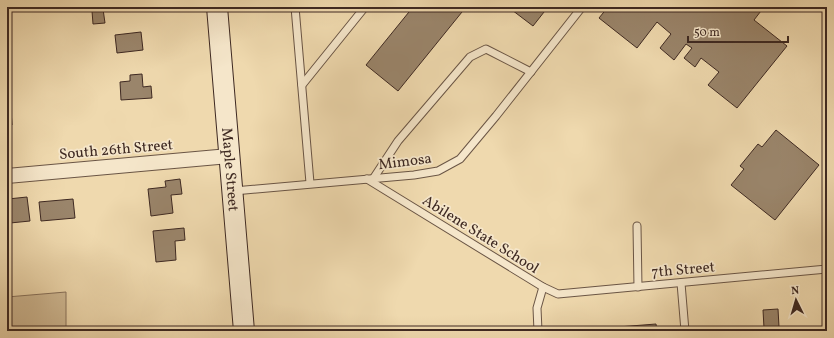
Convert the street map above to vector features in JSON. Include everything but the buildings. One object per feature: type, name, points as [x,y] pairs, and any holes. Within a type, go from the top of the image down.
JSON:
[{"type":"main road","name":"Maple Street","points":[[217,7],[244,331]]},
{"type":"street","name":"South 26th Street","points":[[7,176],[229,156]]},
{"type":"lane","points":[[295,7],[310,183]]},
{"type":"lane","points":[[302,85],[365,7]]},
{"type":"lane","name":"Mimosa","points":[[232,191],[310,183],[370,179],[438,171],[460,158],[582,7]]},
{"type":"lane","points":[[370,179],[398,141],[470,57],[486,49],[531,72]]},
{"type":"lane","name":"Abilene State School","points":[[370,179],[543,288],[537,308],[538,331]]},
{"type":"lane","points":[[638,226],[638,286]]},
{"type":"lane","name":"7th Street","points":[[543,288],[558,294],[827,269]]},
{"type":"lane","points":[[681,283],[685,331]]},
{"type":"shaded area","points":[[66,292],[66,331],[7,331],[7,297]]}]
